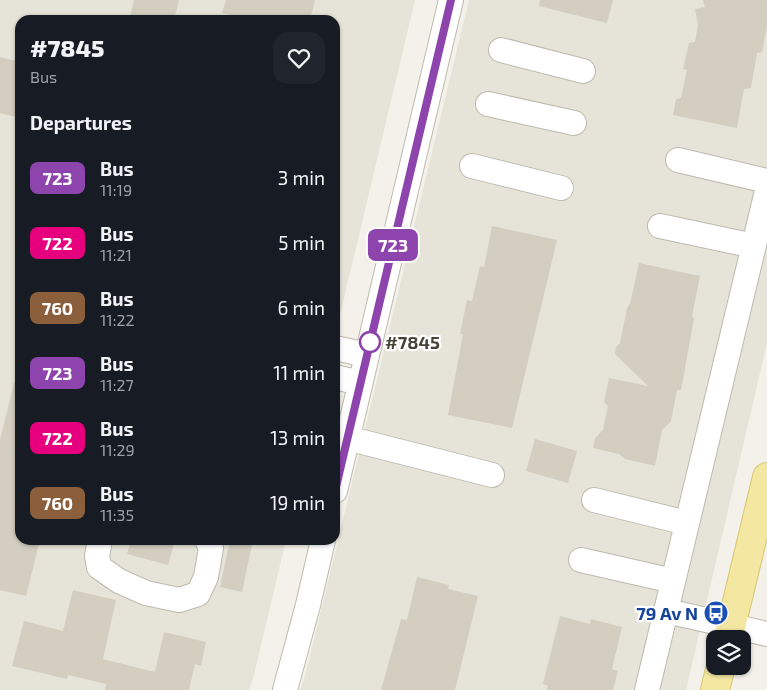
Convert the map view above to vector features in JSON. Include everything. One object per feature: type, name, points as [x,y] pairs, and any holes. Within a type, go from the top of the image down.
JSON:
[{"type":"main road","points":[[729,630],[767,476]]},
{"type":"main road","points":[[716,690],[719,675]]},
{"type":"street","points":[[340,469],[451,0]]},
{"type":"street","points":[[501,50],[583,71]]},
{"type":"street","points":[[488,104],[574,123]]},
{"type":"street","points":[[678,160],[767,181]]},
{"type":"street","points":[[472,166],[561,188]]},
{"type":"street","points":[[648,690],[686,523],[767,191]]},
{"type":"street","points":[[660,226],[754,246]]},
{"type":"street","points":[[340,349],[367,355]]},
{"type":"street","points":[[340,378],[360,383]]},
{"type":"street","points":[[347,438],[492,475]]},
{"type":"street","points":[[594,500],[686,523]]},
{"type":"street","points":[[99,545],[96,556],[99,567],[119,581],[146,592],[179,600],[198,594],[206,577],[212,548],[210,545]]},
{"type":"street","points":[[285,690],[308,606],[322,545]]},
{"type":"street","points":[[581,560],[673,581]]},
{"type":"street","points":[[667,611],[723,630]]},
{"type":"street","points":[[751,633],[767,634]]},
{"type":"shaded area","points":[[0,0],[415,0],[340,315],[340,15],[15,15],[15,545],[285,545],[249,690],[0,690]]},
{"type":"shaded area","points":[[469,0],[767,0],[767,343],[686,690],[300,690],[337,545],[340,545],[340,532]]},
{"type":"building","points":[[134,0],[179,0],[175,15],[130,15]]},
{"type":"building","points":[[226,0],[315,0],[311,15],[230,15],[222,13]]},
{"type":"building","points":[[540,0],[613,0],[607,23],[539,6]]},
{"type":"building","points":[[703,0],[767,0],[767,25],[762,52],[757,53],[751,88],[744,89],[737,128],[673,115],[676,99],[681,98],[687,70],[683,69],[689,43],[695,42],[698,25],[695,9],[705,7]]},
{"type":"building","points":[[0,57],[15,61],[15,117],[0,113]]},
{"type":"building","points":[[492,226],[557,240],[512,428],[448,415],[463,334],[460,334],[467,300],[472,301],[480,266],[484,267]]},
{"type":"building","points":[[639,263],[700,276],[681,390],[677,390],[671,421],[662,430],[655,466],[625,459],[619,454],[593,448],[595,438],[603,430],[608,406],[604,402],[609,378],[648,386],[615,354],[616,347],[620,343]]},
{"type":"building","points":[[15,383],[15,545],[39,545],[26,596],[0,590],[0,440]]},
{"type":"building","points":[[535,439],[577,451],[568,483],[526,471]]},
{"type":"building","points":[[130,545],[174,545],[168,565],[127,554]]},
{"type":"building","points":[[229,545],[252,545],[242,592],[220,587]]},
{"type":"building","points":[[417,577],[449,585],[448,589],[478,596],[455,690],[381,690],[401,619],[407,620]]},
{"type":"building","points":[[73,590],[116,600],[103,659],[155,672],[164,632],[206,642],[201,666],[195,664],[189,690],[105,690],[106,684],[68,675],[67,679],[12,666],[24,621],[63,631]]},
{"type":"building","points":[[560,616],[590,624],[591,619],[622,627],[612,669],[618,671],[613,690],[547,690],[548,686],[543,684]]},
{"type":"bus line","name":"723","points":[[340,470],[451,0]]},
{"type":"place","name":"#7845","points":[[370,342]]},
{"type":"place","name":"79 Av N","points":[[716,613]]}]
